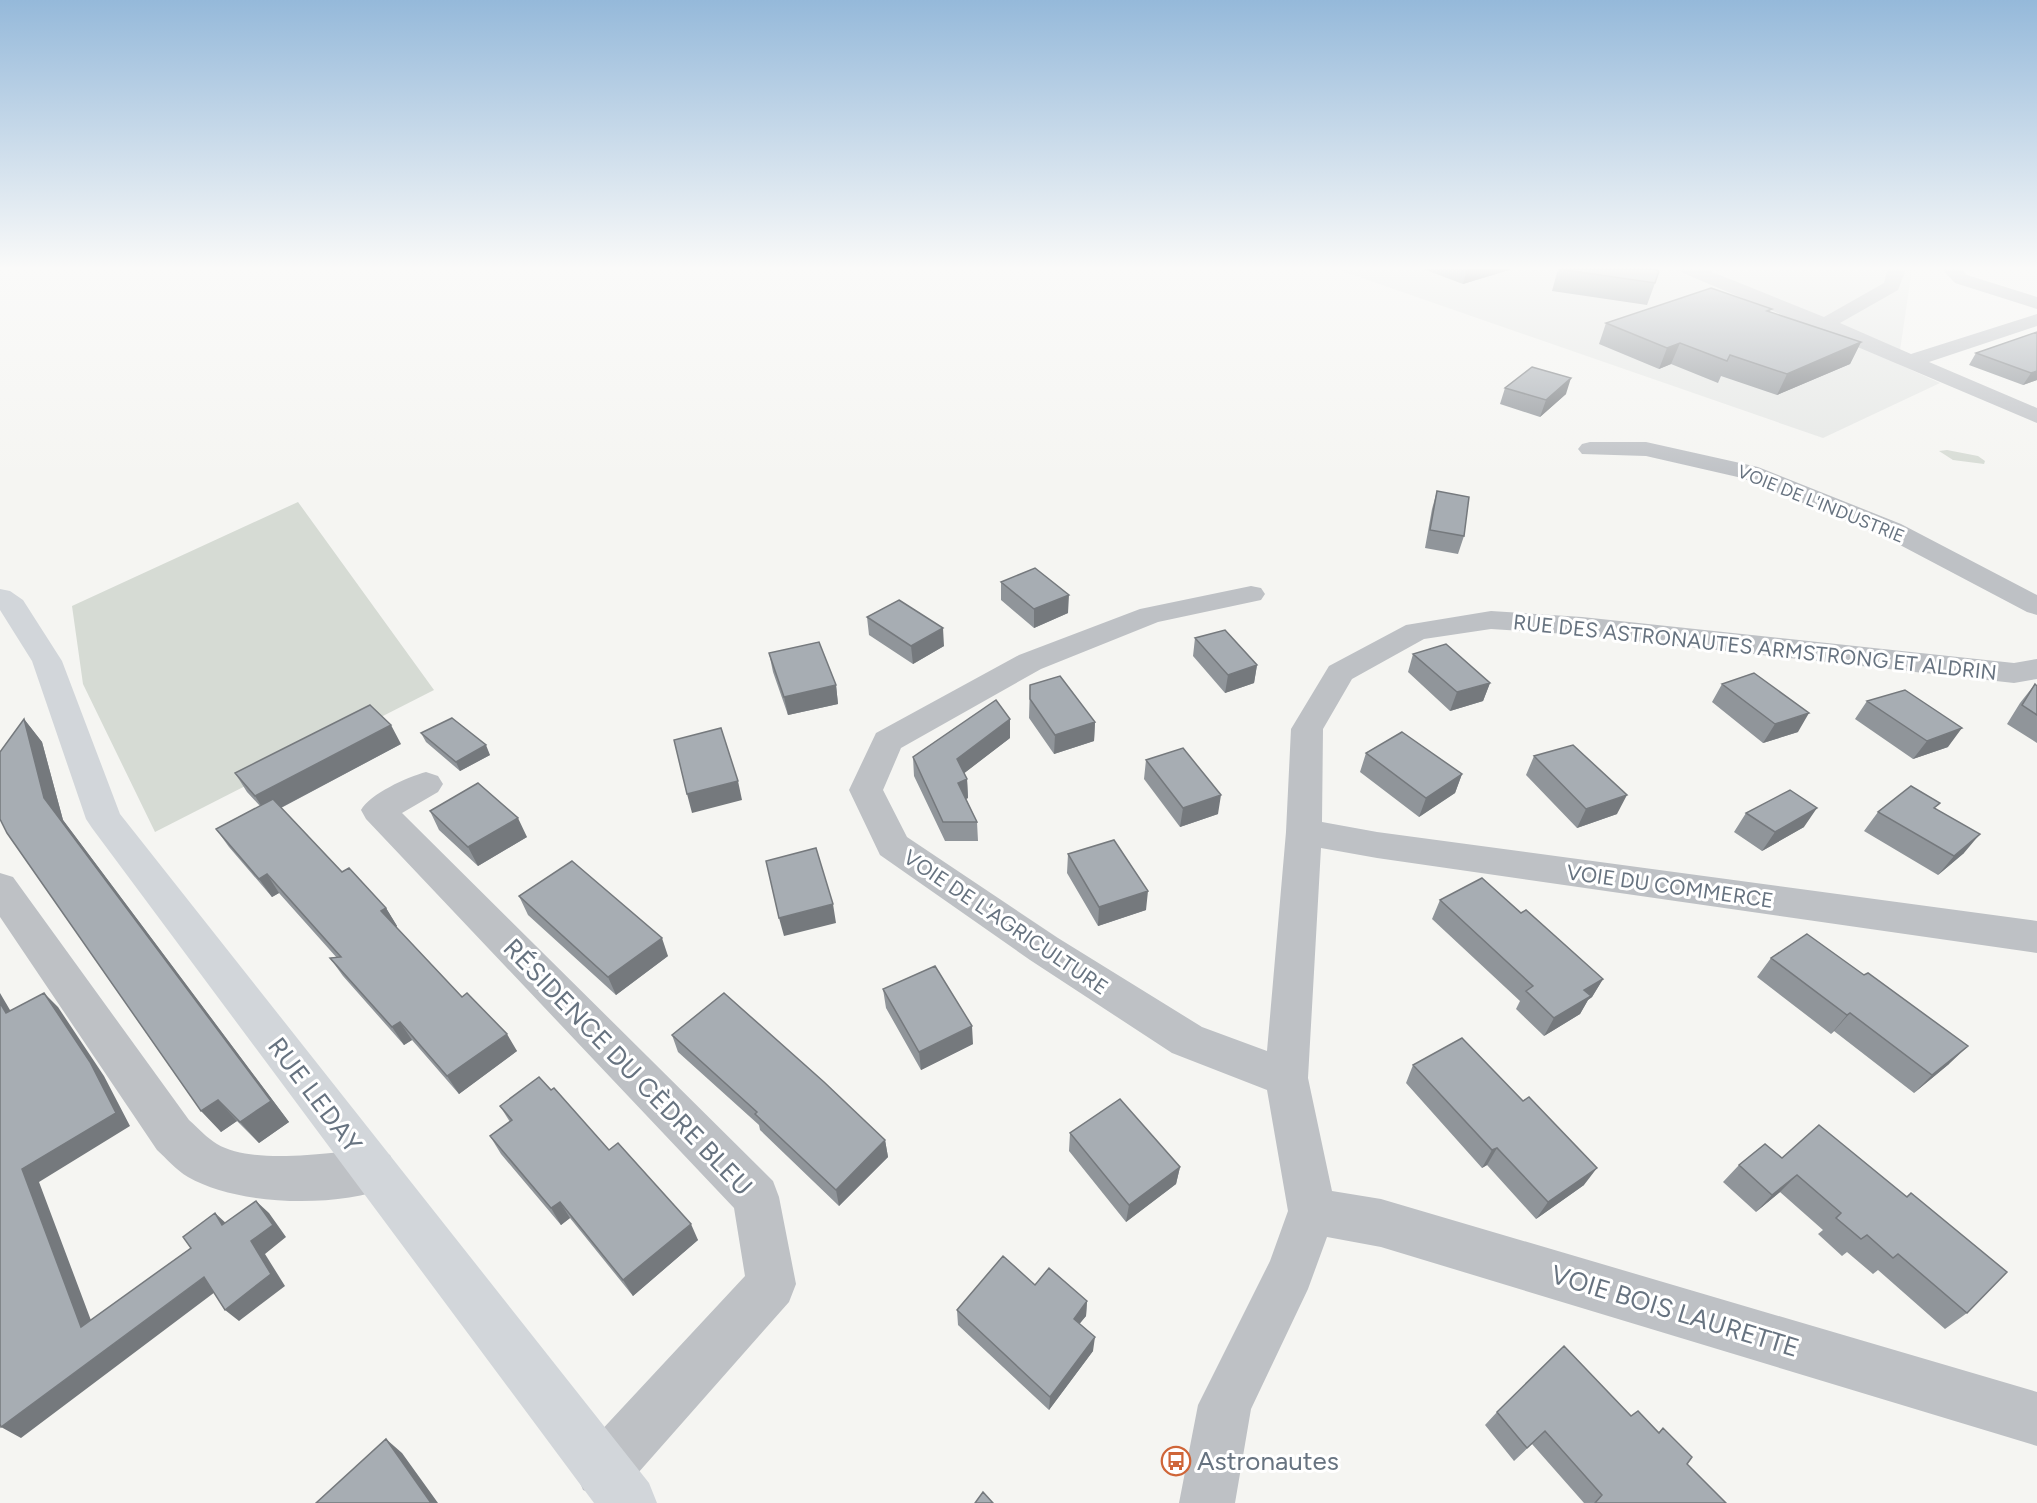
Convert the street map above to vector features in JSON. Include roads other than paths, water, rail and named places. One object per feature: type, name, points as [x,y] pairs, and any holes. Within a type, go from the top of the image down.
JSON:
[{"type":"main road","name":"RUE LEDAY","points":[[0,597],[13,606],[47,661],[104,819],[629,1503]]},
{"type":"street","points":[[1860,339],[2037,416]]},
{"type":"street","points":[[1910,361],[1978,339]]},
{"type":"street","name":"VOIE DE L'INDUSTRIE","points":[[1590,449],[1646,449],[1749,472],[1892,530],[2037,606]]},
{"type":"street","name":"VOIE DE L'AGRICULTURE","points":[[1251,594],[1150,615],[1030,662],[888,741],[866,790],[893,846],[1044,949],[1187,1040],[1286,1078]]},
{"type":"street","name":"RUE DES ASTRONAUTES ARMSTRONG ET ALDRIN","points":[[1312,1211],[1286,1078],[1304,832],[1307,729],[1340,673],[1416,631],[1491,620],[1582,626],[2014,673],[2037,669]]},
{"type":"street","name":"RÉSIDENCE DU CÈDRE BLEU","points":[[426,784],[378,810],[756,1197],[771,1284],[603,1470]]},
{"type":"street","name":"VOIE DU COMMERCE","points":[[1304,832],[1377,845],[2037,937]]},
{"type":"street","points":[[0,887],[173,1135],[207,1164],[245,1175],[299,1179],[374,1171]]},
{"type":"street","points":[[1207,1503],[1225,1405],[1291,1272],[1312,1211]]},
{"type":"street","name":"VOIE BOIS LAURETTE","points":[[1312,1211],[1381,1223],[2037,1419]]},
{"type":"place","name":"Astronautes","points":[[1176,1461]]}]
